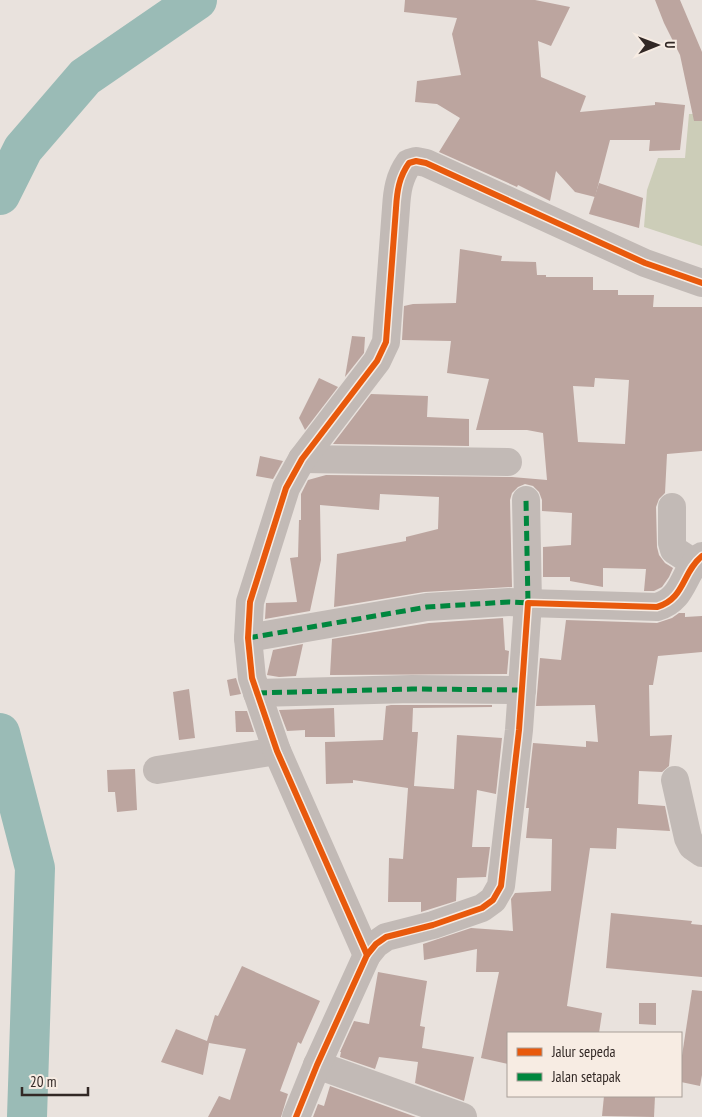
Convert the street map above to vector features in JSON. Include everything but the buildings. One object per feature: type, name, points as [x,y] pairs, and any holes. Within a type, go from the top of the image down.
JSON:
[{"type":"street","points":[[367,955],[277,751],[252,678],[248,638],[250,602],[286,488],[302,459],[377,361],[386,342],[398,187],[402,172],[409,163],[416,161],[426,162],[645,263],[702,283]]},
{"type":"street","points":[[302,459],[508,462]]},
{"type":"street","points":[[296,1117],[317,1065],[367,955],[376,944],[386,937],[482,908],[493,900],[501,886],[522,690],[528,603],[526,500]]},
{"type":"street","points":[[248,638],[427,608],[508,602],[656,608],[667,604],[676,597],[698,560],[674,550],[672,543],[672,507]]},
{"type":"street","points":[[256,693],[412,689],[522,690]]},
{"type":"street","points":[[157,770],[277,751]]},
{"type":"street","points":[[675,780],[688,838],[692,846],[702,852]]},
{"type":"street","points":[[317,1065],[463,1117]]},
{"type":"green space","points":[[689,114],[702,114],[702,246],[644,227],[647,190],[658,158],[685,158]]},
{"type":"waterway","points":[[0,195],[23,149],[85,77],[197,0]]},
{"type":"waterway","points":[[0,733],[35,868],[27,1117]]},
{"type":"marked path","points":[[248,638],[427,607],[509,602],[528,603],[526,500]]},
{"type":"marked path","points":[[257,693],[412,689],[522,690]]},
{"type":"cycle path","points":[[367,955],[277,751],[252,678],[248,638],[250,602],[286,488],[302,459],[377,361],[386,342],[396,202],[403,174],[409,163],[416,161],[426,163],[645,263],[702,283]]},
{"type":"cycle path","points":[[296,1117],[317,1065],[367,955],[376,944],[386,937],[433,925],[482,908],[493,900],[501,886],[519,730],[528,603],[657,607],[673,598],[695,562],[702,556]]}]
